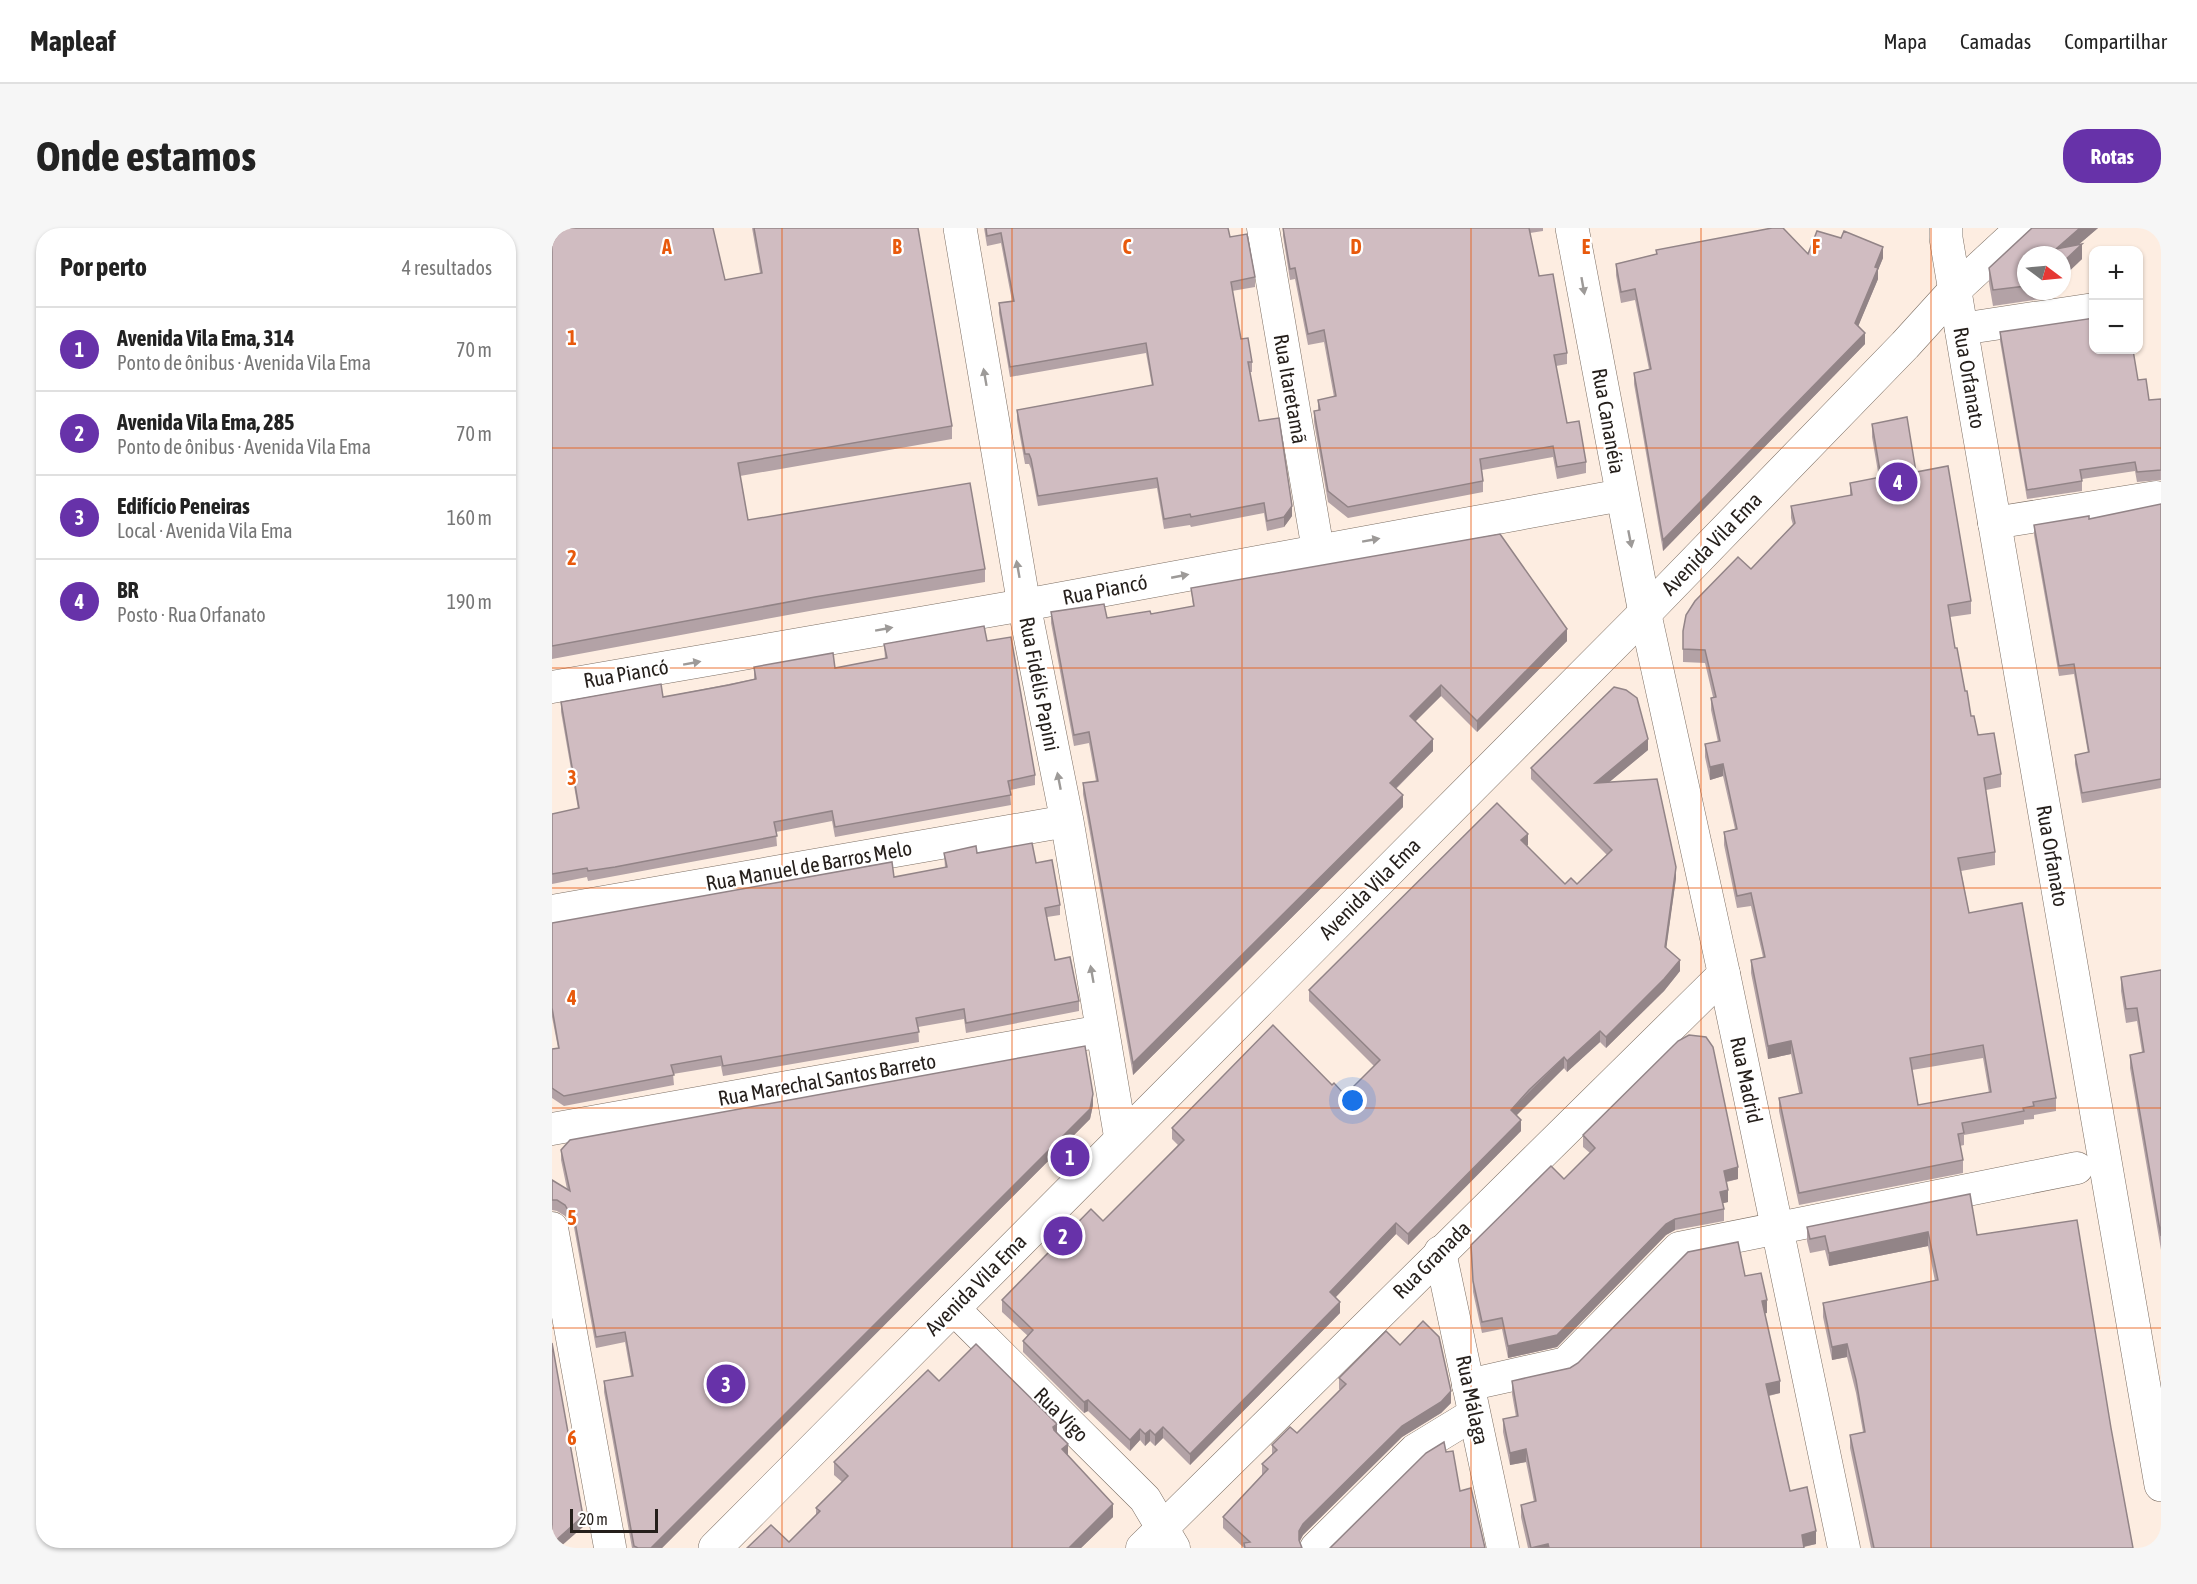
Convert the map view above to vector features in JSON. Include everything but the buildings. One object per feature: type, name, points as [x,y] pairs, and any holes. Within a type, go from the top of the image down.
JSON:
[{"type":"main road","name":"Rua Fidélis Papini","points":[[960,228],[1024,605],[1067,821],[1121,1139]]},
{"type":"main road","name":"Rua Cananéia","points":[[1572,228],[1645,613]]},
{"type":"main road","name":"Rua Orfanato","points":[[1946,228],[1994,523],[2161,1485]]},
{"type":"main road","name":"Avenida Vila Ema","points":[[715,1548],[1645,613],[1905,345],[1955,290]]},
{"type":"street","name":"Rua Itaretamã","points":[[1263,228],[1318,550]]},
{"type":"street","name":"Avenida Vila Ema","points":[[1955,290],[2022,228]]},
{"type":"street","points":[[1961,329],[2089,310]]},
{"type":"street","name":"Rua Piancó","points":[[552,687],[1024,605],[1622,495]]},
{"type":"street","points":[[1994,523],[2156,497]]},
{"type":"street","name":"Rua Madrid","points":[[1645,613],[1724,974],[1844,1548]]},
{"type":"street","name":"Rua Manuel de Barros Melo","points":[[552,911],[1067,821]]},
{"type":"street","name":"Rua Granada","points":[[1160,1541],[1440,1252],[1724,974]]},
{"type":"street","name":"Rua Marechal Santos Barreto","points":[[552,1129],[1102,1031]]},
{"type":"street","points":[[1316,1548],[1415,1449],[1471,1400],[1566,1363],[1678,1248],[2077,1168]]},
{"type":"street","points":[[552,1228],[610,1547]]},
{"type":"street","name":"Rua Málaga","points":[[1440,1252],[1503,1548]]},
{"type":"street","name":"Rua Vigo","points":[[953,1308],[1137,1490],[1160,1541]]},
{"type":"place","name":"BR","points":[[1898,482]]},
{"type":"place","name":"Avenida Vila Ema, 314","points":[[1070,1157]]},
{"type":"place","name":"Avenida Vila Ema, 285","points":[[1063,1236]]},
{"type":"place","name":"Edifício Peneiras","points":[[726,1384]]}]
